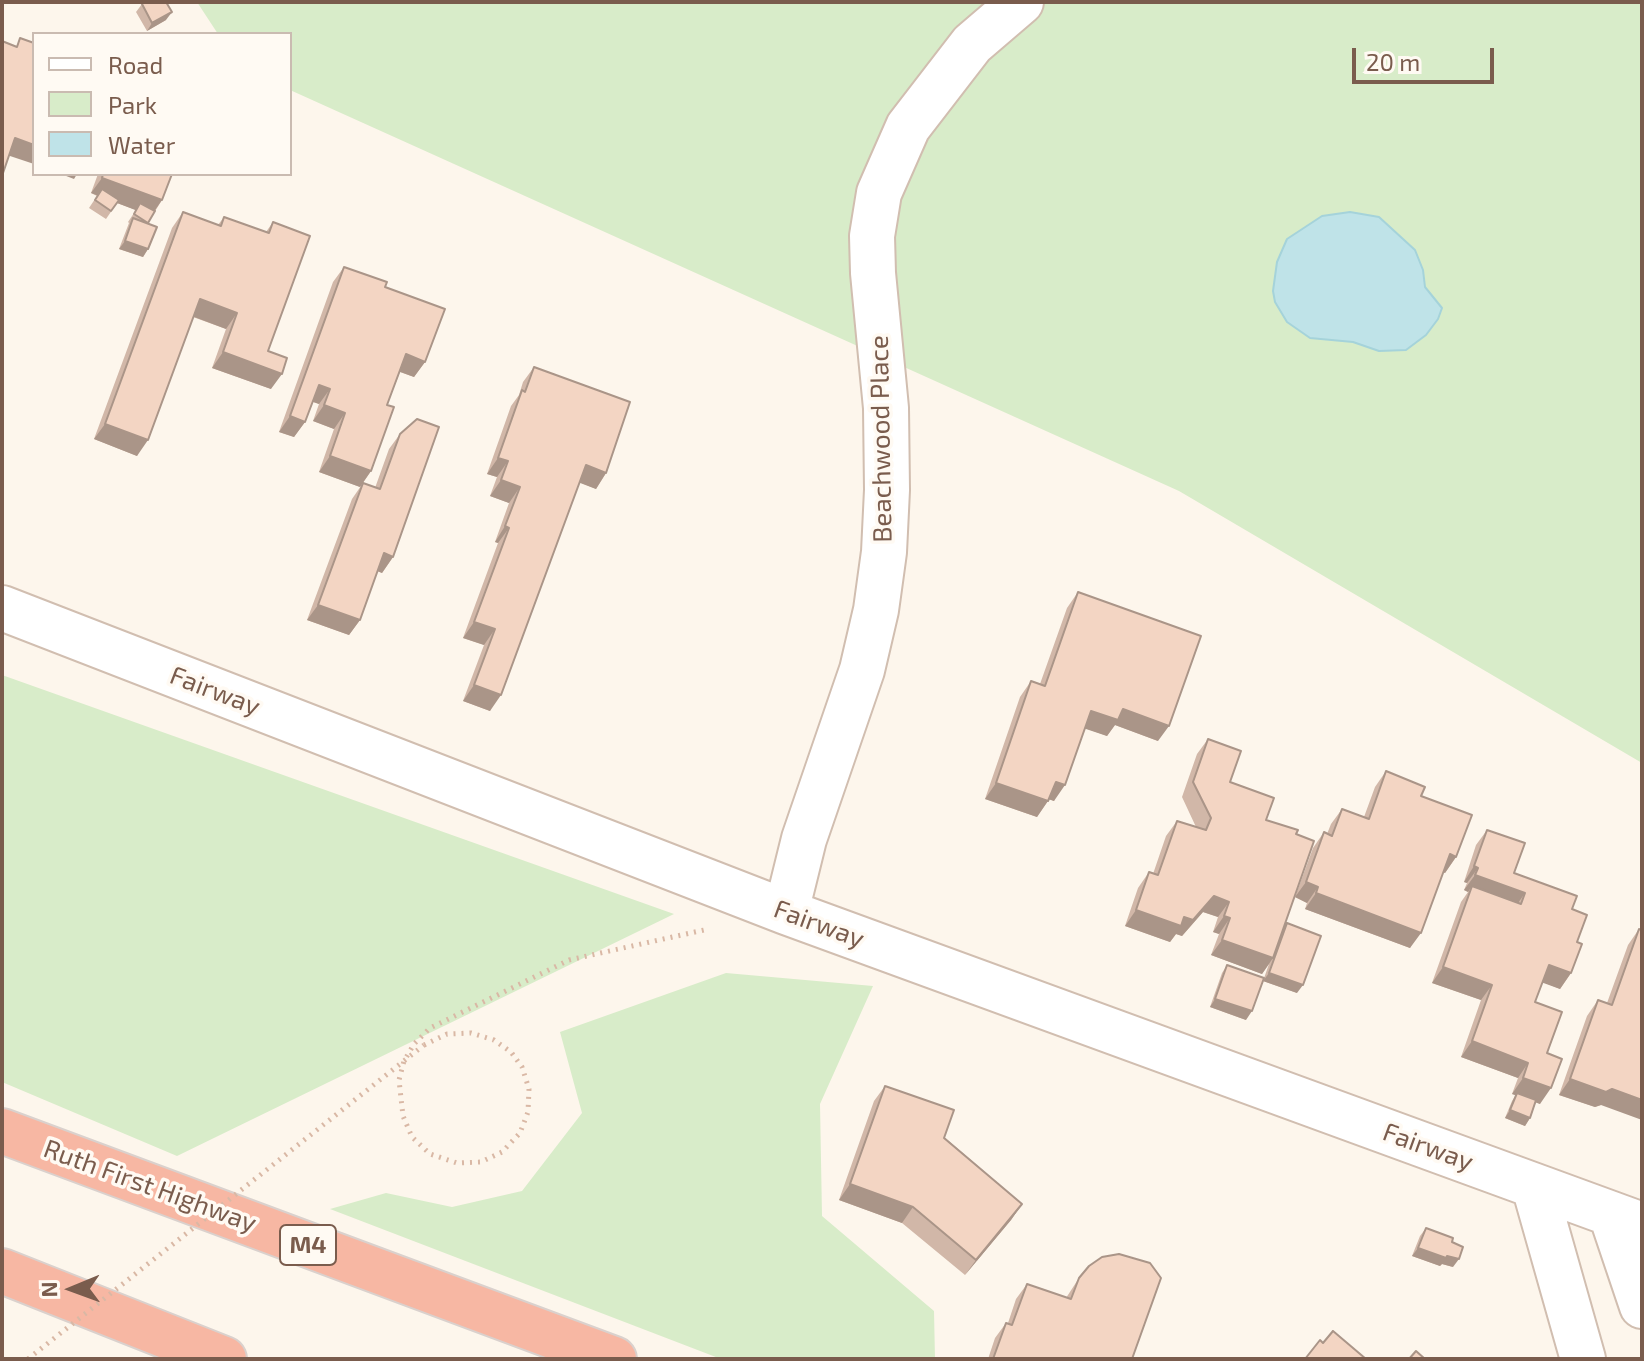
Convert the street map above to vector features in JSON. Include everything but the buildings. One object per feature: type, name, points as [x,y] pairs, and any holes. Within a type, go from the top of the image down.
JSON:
[{"type":"highway","name":"Ruth First Highway","points":[[2,1131],[614,1359]]},
{"type":"highway","points":[[2,1271],[224,1359]]},
{"type":"street","name":"Beachwood Place","points":[[786,912],[804,839],[862,670],[876,610],[884,552],[886,408],[872,236],[879,193],[908,127],[972,44],[1021,2]]},
{"type":"street","name":"Fairway","points":[[2,608],[786,912],[1626,1220]]},
{"type":"street","points":[[1534,1186],[1583,1359]]},
{"type":"street","points":[[1626,1220],[1642,1306]]},
{"type":"path","points":[[28,1359],[424,1045],[447,1034],[471,1033],[494,1040],[511,1052],[522,1067],[529,1089],[528,1112],[520,1133],[502,1152],[481,1162],[457,1163],[430,1154],[412,1137],[403,1116],[399,1080],[404,1061],[414,1044],[430,1028],[569,960],[709,929]]},
{"type":"green space","points":[[197,2],[1642,2],[1642,763],[1179,491],[292,91],[292,32],[217,32]]},
{"type":"green space","points":[[2,675],[674,914],[177,1156],[2,1082]]},
{"type":"green space","points":[[726,973],[873,986],[820,1104],[822,1216],[934,1311],[935,1359],[721,1359],[330,1209],[386,1193],[452,1207],[522,1191],[582,1113],[560,1032]]},
{"type":"water","points":[[1350,212],[1379,217],[1415,250],[1423,270],[1425,287],[1442,308],[1426,335],[1406,350],[1379,351],[1353,342],[1310,338],[1287,322],[1275,302],[1273,291],[1277,262],[1287,239],[1322,216]]}]
